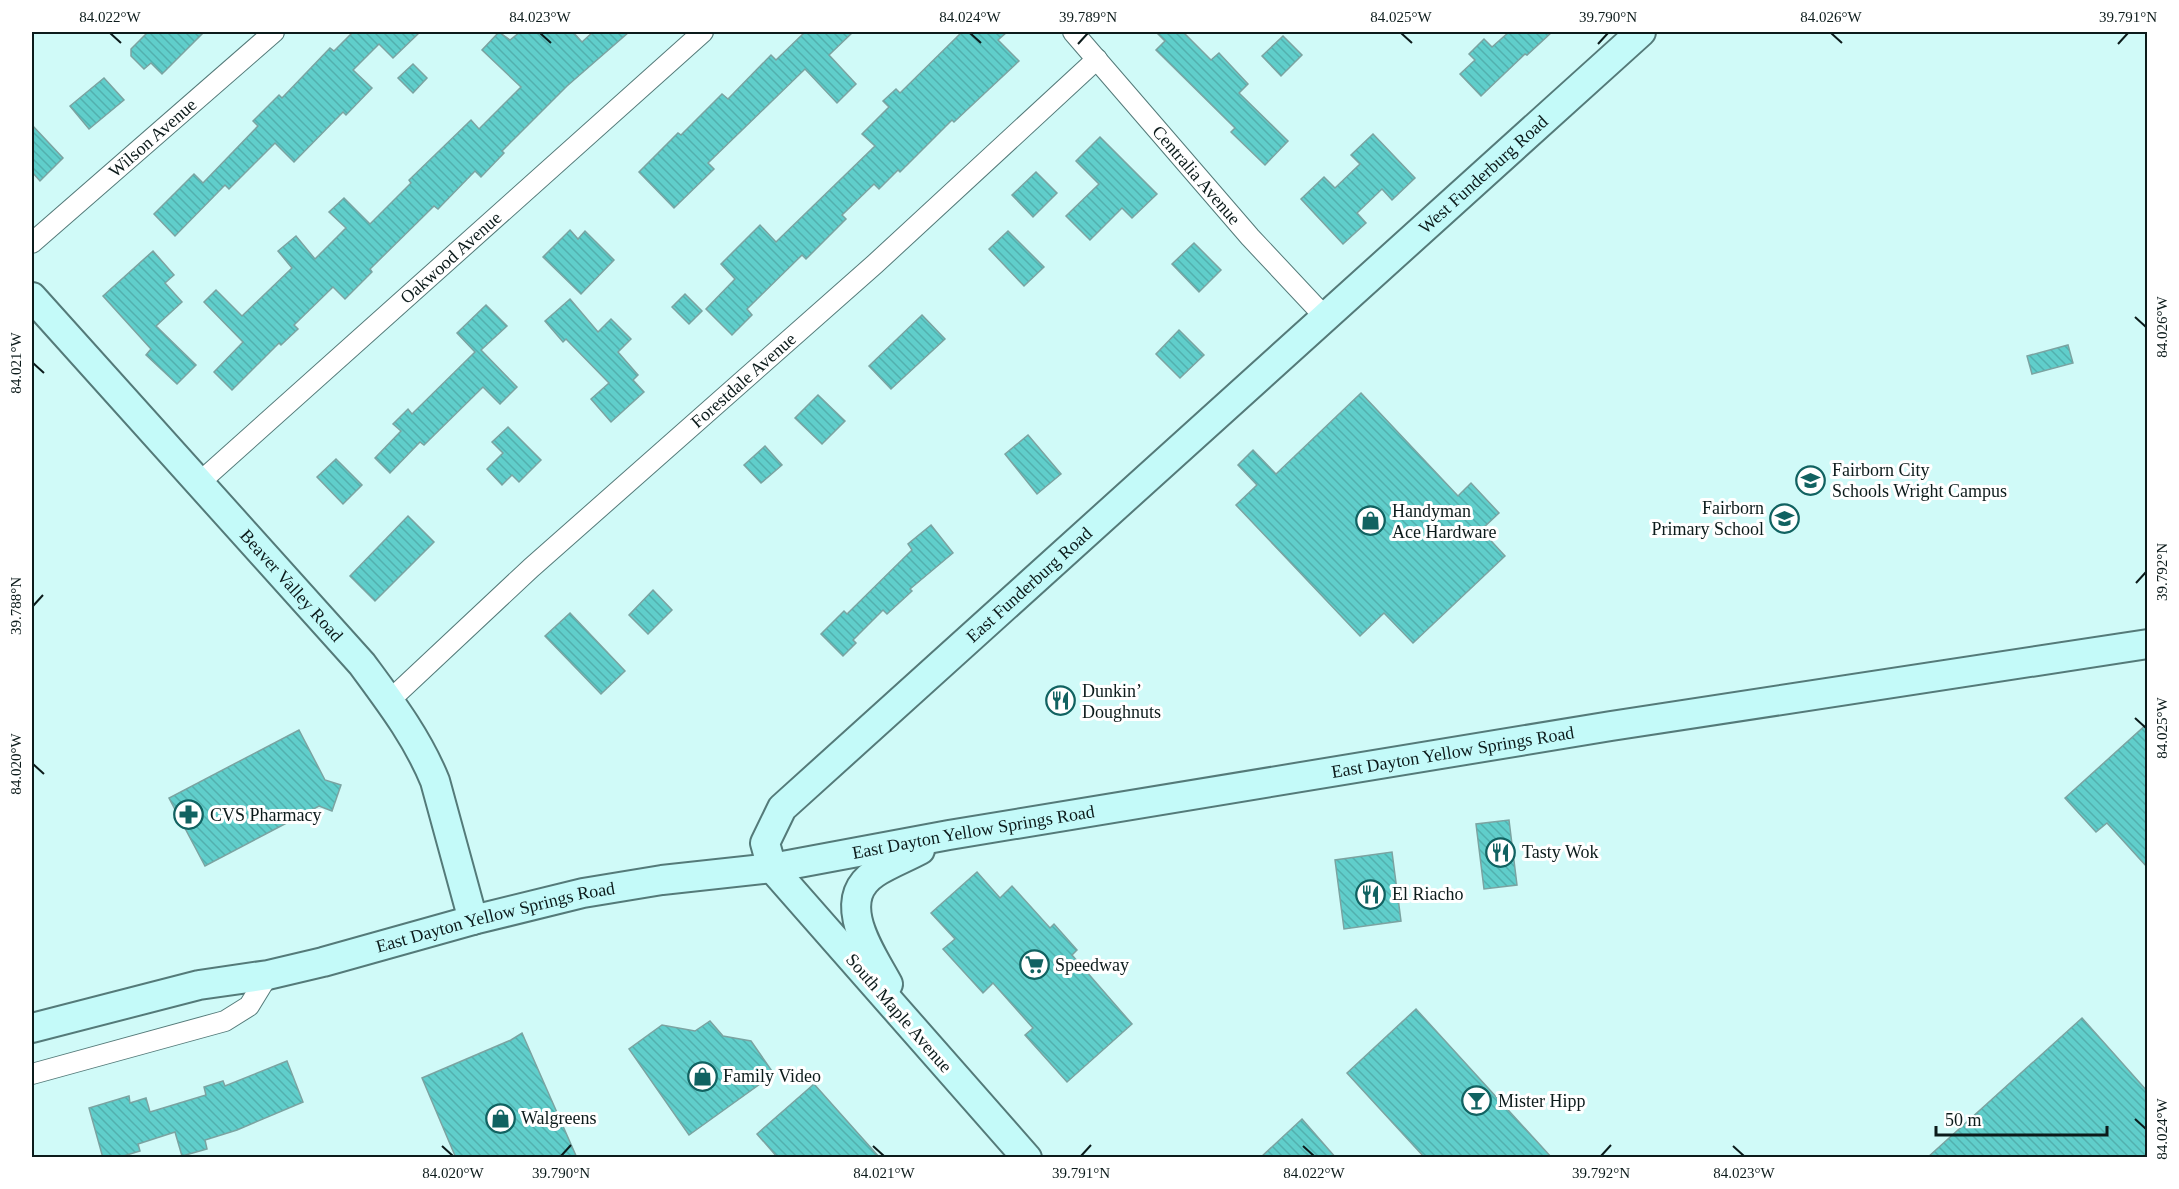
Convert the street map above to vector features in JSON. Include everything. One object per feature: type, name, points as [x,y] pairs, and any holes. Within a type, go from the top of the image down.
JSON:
[{"type":"main road","name":"West Funderburg Road","points":[[1324,316],[1641,32]]},
{"type":"main road","name":"Beaver Valley Road","points":[[32,297],[362,664],[416,738],[435,781],[473,920]]},
{"type":"main road","name":"East Funderburg Road","points":[[772,868],[765,843],[782,808],[1324,316]]},
{"type":"main road","name":"East Dayton Yellow Springs Road","points":[[32,1028],[199,986],[268,975],[323,962],[473,920],[583,893],[662,880],[772,868],[949,835],[1611,726],[2148,644]]},
{"type":"main road","points":[[910,1026],[859,929],[856,915],[857,901],[862,887],[874,873],[949,835]]},
{"type":"main road","name":"South Maple Avenue","points":[[772,868],[1027,1158]]},
{"type":"street","name":"Wilson Avenue","points":[[32,243],[274,32]]},
{"type":"street","name":"Oakwood Avenue","points":[[198,483],[703,32]]},
{"type":"street","name":"Centralia Avenue","points":[[1073,32],[1250,237],[1324,316]]},
{"type":"street","name":"Forestdale Avenue","points":[[389,701],[539,560],[875,264],[1097,59]]},
{"type":"street","points":[[32,1074],[225,1021],[249,1006],[268,975]]},
{"type":"building","points":[[148,32],[204,32],[162,74],[151,63],[144,69],[131,56],[131,49]]},
{"type":"building","points":[[353,32],[420,32],[393,58],[379,44],[353,70],[372,88],[346,115],[343,112],[294,162],[275,143],[229,189],[225,185],[175,236],[154,214],[194,174],[203,183],[258,126],[253,121],[279,95],[282,98],[330,48],[334,51]]},
{"type":"building","points":[[499,32],[510,40],[520,32],[573,32],[582,42],[593,32],[629,32],[567,86],[502,151],[504,153],[481,177],[475,171],[438,209],[434,206],[370,269],[372,272],[345,299],[333,287],[294,325],[298,329],[281,345],[279,343],[232,390],[214,372],[243,342],[204,302],[216,290],[242,316],[292,268],[278,251],[296,236],[315,259],[346,228],[329,212],[344,198],[370,224],[411,183],[409,180],[471,120],[479,129],[521,87],[482,50]]},
{"type":"building","points":[[805,32],[853,32],[829,55],[856,84],[837,103],[805,69],[708,163],[714,169],[674,208],[639,172],[722,94],[728,99],[771,55],[776,60]]},
{"type":"building","points":[[962,32],[1007,32],[998,40],[1019,61],[954,122],[952,120],[900,172],[898,170],[879,189],[874,184],[842,215],[846,219],[806,259],[802,255],[747,309],[752,315],[732,335],[706,309],[735,279],[721,264],[760,225],[776,242],[875,146],[862,134],[889,107],[883,101],[896,89],[900,93]]},
{"type":"building","points":[[1156,32],[1183,32],[1211,60],[1219,53],[1248,84],[1239,93],[1288,141],[1265,165],[1231,132],[1235,128],[1156,50],[1165,41]]},
{"type":"building","points":[[1509,32],[1552,32],[1481,96],[1460,74],[1475,60],[1469,54],[1484,39],[1492,47]]},
{"type":"building","points":[[1283,36],[1302,55],[1281,76],[1262,56]]},
{"type":"building","points":[[413,64],[427,78],[413,93],[398,78]]},
{"type":"building","points":[[104,78],[124,100],[89,129],[70,106]]},
{"type":"building","points":[[32,125],[63,158],[40,181],[32,172]]},
{"type":"building","points":[[1373,134],[1415,178],[1392,200],[1382,189],[1357,213],[1366,223],[1343,244],[1301,199],[1324,177],[1335,188],[1360,164],[1351,155]]},
{"type":"building","points":[[1100,137],[1157,194],[1132,218],[1122,208],[1090,240],[1066,216],[1099,184],[1076,161]]},
{"type":"building","points":[[1036,172],[1057,193],[1033,217],[1012,195]]},
{"type":"building","points":[[570,230],[578,239],[585,231],[614,260],[581,294],[543,257]]},
{"type":"building","points":[[1008,231],[1044,267],[1024,286],[989,249]]},
{"type":"building","points":[[1194,243],[1221,270],[1199,292],[1172,264]]},
{"type":"building","points":[[153,251],[174,275],[165,283],[182,302],[156,326],[196,365],[177,384],[146,355],[151,349],[103,296]]},
{"type":"building","points":[[685,294],[702,311],[689,324],[672,307]]},
{"type":"building","points":[[570,299],[598,332],[611,319],[631,339],[618,352],[638,375],[633,380],[644,392],[611,422],[591,399],[609,383],[566,339],[563,342],[545,321]]},
{"type":"building","points":[[486,305],[507,326],[481,350],[517,387],[500,404],[483,387],[424,445],[420,442],[390,473],[375,458],[401,431],[393,424],[408,409],[412,414],[475,352],[457,333]]},
{"type":"building","points":[[922,315],[945,339],[891,389],[869,366]]},
{"type":"building","points":[[1179,330],[1204,355],[1180,378],[1156,354]]},
{"type":"building","points":[[2068,345],[2073,363],[2032,374],[2027,356]]},
{"type":"building","name":"Handyman Ace Hardware","points":[[1361,393],[1458,496],[1471,483],[1499,513],[1481,530],[1505,556],[1413,643],[1384,613],[1360,636],[1236,505],[1257,485],[1238,465],[1253,450],[1276,474]]},
{"type":"building","points":[[818,395],[845,421],[822,444],[795,418]]},
{"type":"building","points":[[508,427],[541,460],[519,482],[512,475],[502,485],[487,469],[503,453],[492,442]]},
{"type":"building","points":[[1028,435],[1061,474],[1037,494],[1005,454]]},
{"type":"building","points":[[765,446],[782,465],[761,483],[744,465]]},
{"type":"building","points":[[336,459],[362,485],[343,504],[317,477]]},
{"type":"building","points":[[408,516],[434,542],[375,601],[350,576]]},
{"type":"building","points":[[931,525],[953,553],[910,589],[912,591],[887,614],[883,610],[853,640],[856,643],[843,656],[821,634],[844,611],[847,614],[912,550],[908,544]]},
{"type":"building","points":[[653,590],[672,610],[648,634],[629,615]]},
{"type":"building","points":[[570,613],[625,671],[601,694],[545,636]]},
{"type":"building","points":[[2148,723],[2148,868],[2107,823],[2096,832],[2065,798]]},
{"type":"building","name":"CVS Pharmacy","points":[[299,730],[325,780],[341,785],[332,811],[319,806],[205,866],[169,798]]},
{"type":"building","points":[[1509,820],[1517,885],[1484,889],[1476,824]]},
{"type":"building","points":[[1392,852],[1401,921],[1344,929],[1335,860]]},
{"type":"building","points":[[977,872],[1000,898],[1012,886],[1050,928],[1054,924],[1077,950],[1072,955],[1132,1024],[1067,1082],[1025,1035],[1033,1028],[993,983],[983,993],[943,949],[955,939],[931,913]]},
{"type":"building","points":[[1416,1009],[1552,1158],[1425,1158],[1347,1073]]},
{"type":"building","points":[[2082,1018],[2148,1092],[2148,1158],[1927,1158]]},
{"type":"building","points":[[710,1021],[723,1036],[751,1041],[774,1074],[689,1135],[629,1049],[662,1025],[695,1031]]},
{"type":"building","name":"Walgreens","points":[[522,1033],[577,1158],[456,1158],[422,1078],[511,1040]]},
{"type":"building","points":[[287,1061],[303,1102],[237,1130],[205,1140],[207,1149],[182,1156],[175,1132],[138,1144],[140,1151],[117,1158],[103,1158],[89,1108],[129,1096],[130,1103],[146,1098],[150,1112],[206,1095],[204,1087],[223,1081],[225,1086]]},
{"type":"building","points":[[814,1084],[880,1158],[778,1158],[757,1134]]},
{"type":"building","points":[[1302,1119],[1336,1158],[1260,1158]]},
{"type":"place","name":"Fairborn City Schools Wright Campus","points":[[1811,480]]},
{"type":"place","name":"Fairborn Primary School","points":[[1785,518]]},
{"type":"place","name":"Handyman Ace Hardware","points":[[1371,521]]},
{"type":"place","name":"Dunkin’ Doughnuts","points":[[1061,701]]},
{"type":"place","name":"CVS Pharmacy","points":[[189,815]]},
{"type":"place","name":"Tasty Wok","points":[[1501,852]]},
{"type":"place","name":"El Riacho","points":[[1371,894]]},
{"type":"place","name":"Speedway","points":[[1034,965]]},
{"type":"place","name":"Family Video","points":[[702,1076]]},
{"type":"place","name":"Mister Hipp","points":[[1477,1101]]},
{"type":"place","name":"Walgreens","points":[[500,1118]]}]
